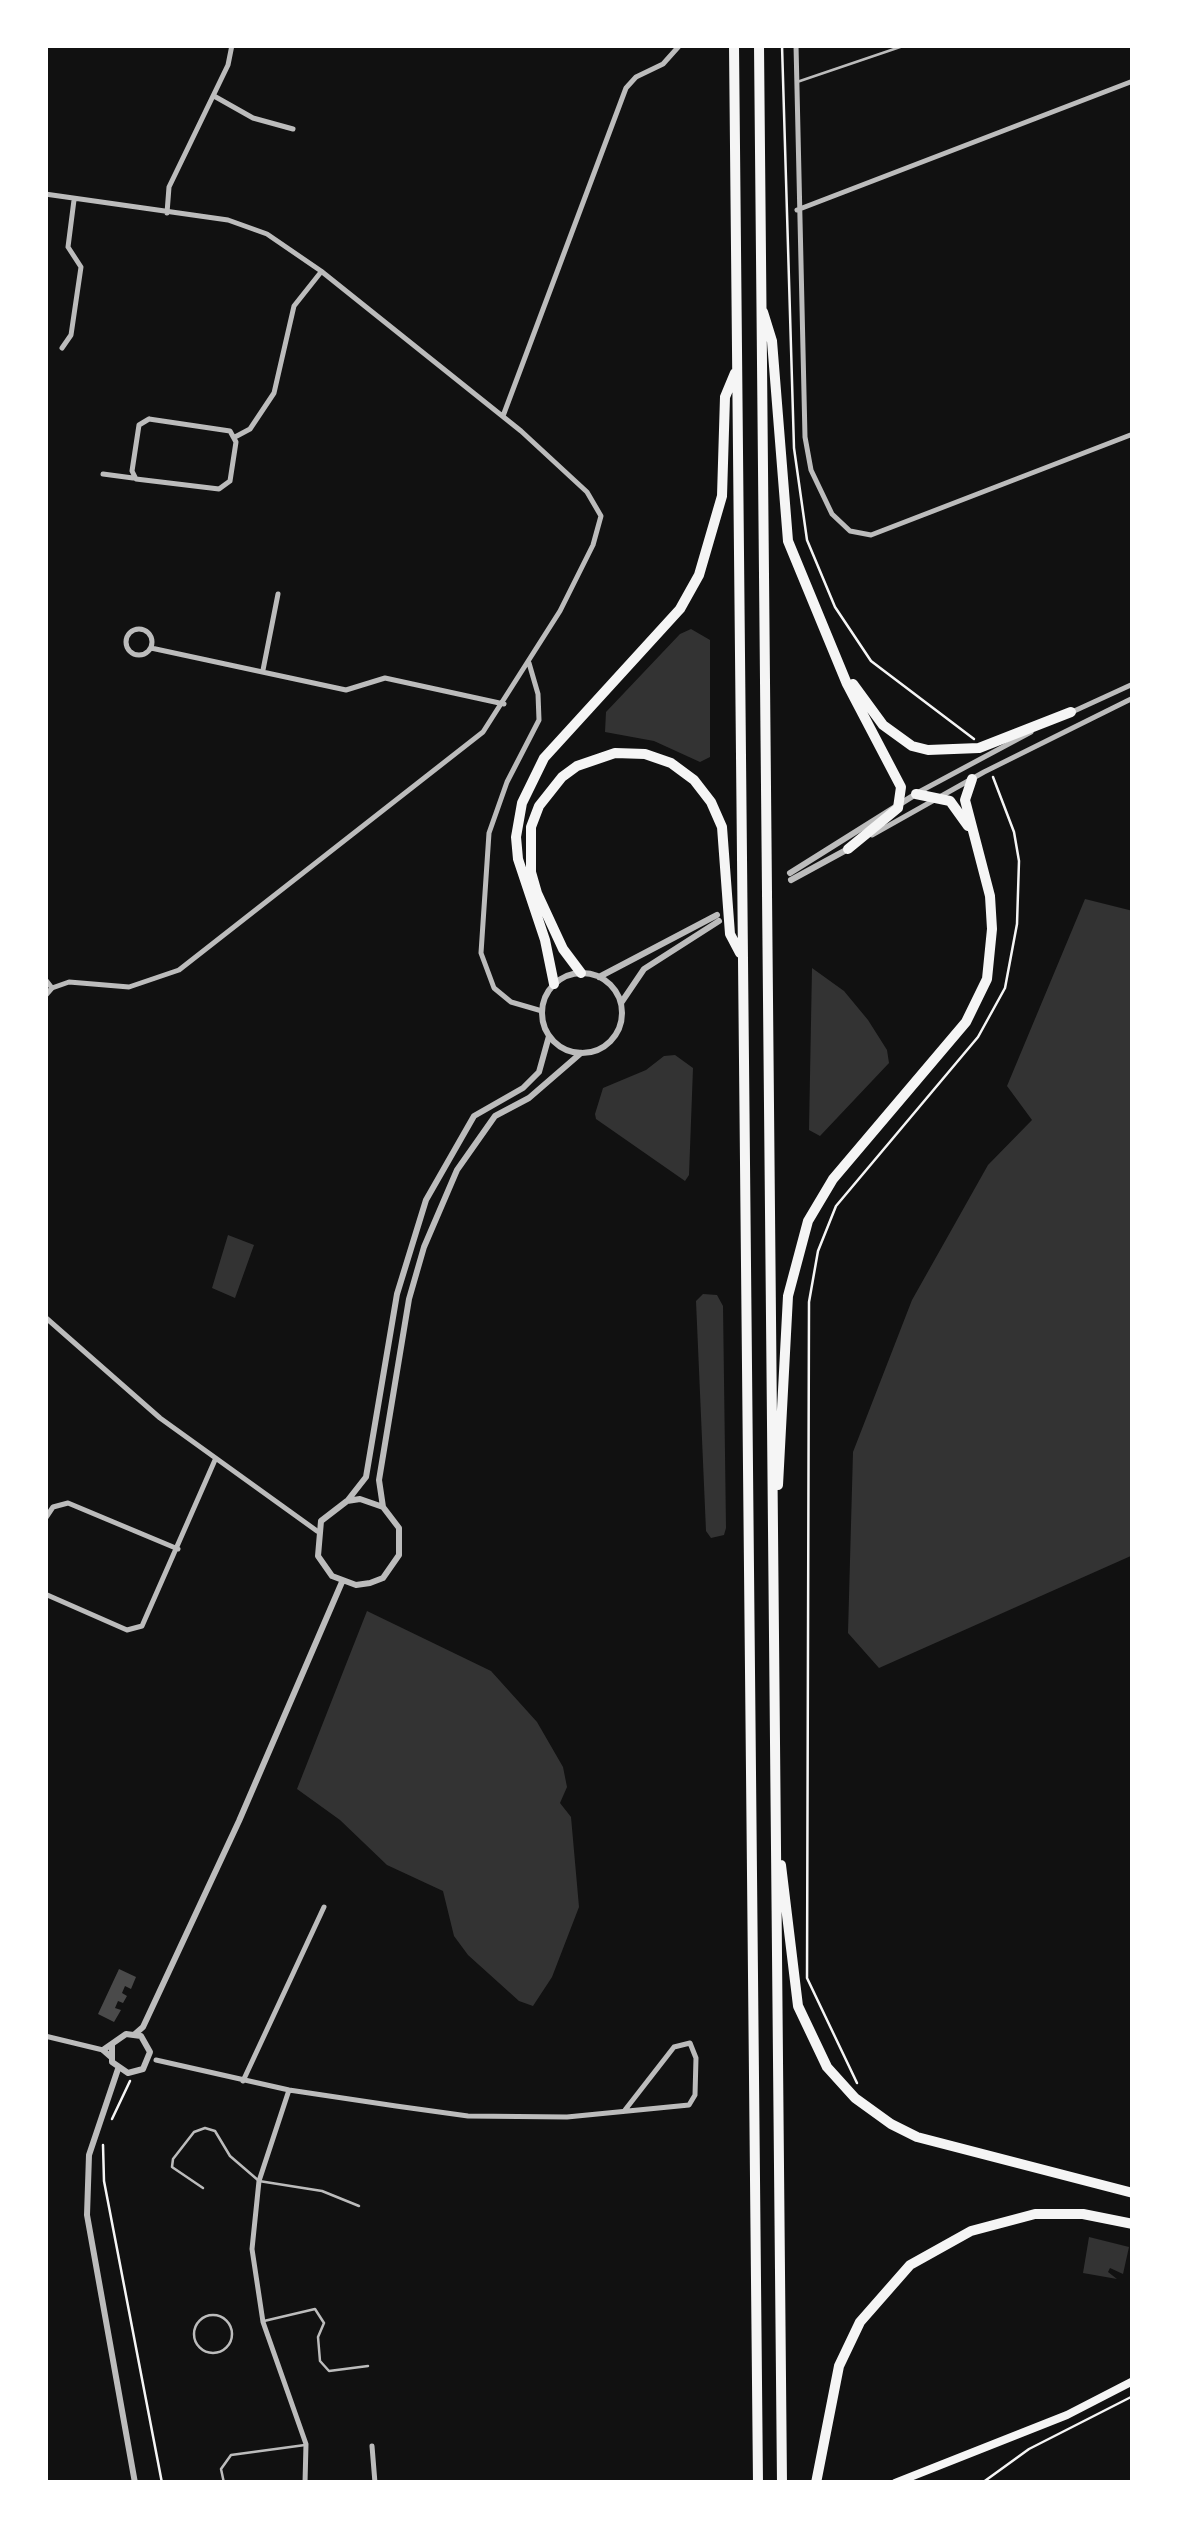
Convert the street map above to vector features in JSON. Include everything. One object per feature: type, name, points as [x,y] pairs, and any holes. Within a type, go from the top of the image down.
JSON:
[{"type":"highway","points":[[734,45],[757,2383],[754,2483]]},
{"type":"highway","points":[[760,45],[759,297],[782,2483]]},
{"type":"highway","points":[[759,297],[772,341],[788,541],[837,657],[898,779],[900,802],[890,816],[848,848]]},
{"type":"highway","points":[[554,984],[545,940],[518,859],[516,837],[522,802],[544,758],[680,609],[700,576],[722,496],[725,397],[737,368]]},
{"type":"highway","points":[[837,657],[883,725],[898,738],[928,750],[979,748],[1071,712]]},
{"type":"highway","points":[[582,973],[562,950],[537,893],[531,872],[532,826],[539,806],[562,776],[577,766],[615,753],[646,754],[671,763],[694,780],[711,802],[726,850],[730,934],[743,959]]},
{"type":"highway","points":[[773,1591],[788,1296],[794,1260],[808,1220],[833,1178],[966,1022],[982,992],[992,930],[990,896],[965,800],[972,779]]},
{"type":"highway","points":[[916,794],[941,796],[955,805],[974,835]]},
{"type":"highway","points":[[774,1793],[794,1989],[811,2040],[841,2085],[872,2112],[918,2136],[1133,2193]]},
{"type":"highway","points":[[816,2483],[839,2366],[860,2322],[910,2265],[971,2231],[1035,2214],[1083,2214],[1133,2224]]},
{"type":"main road","points":[[894,2483],[1091,2405],[1133,2381]]},
{"type":"street","points":[[167,212],[169,186],[213,96],[232,45]]},
{"type":"street","points":[[503,416],[626,88],[636,77],[663,64],[680,45]]},
{"type":"street","points":[[796,45],[805,438],[820,494],[832,514],[850,532],[871,535],[1133,434]]},
{"type":"street","points":[[798,210],[1133,80]]},
{"type":"street","points":[[213,96],[253,118],[293,130]]},
{"type":"street","points":[[45,194],[228,220],[266,234],[321,272],[503,416],[587,492],[602,516],[584,561],[529,662],[483,732],[179,970],[129,986],[69,982],[52,988],[45,996]]},
{"type":"street","points":[[62,348],[72,335],[81,268],[68,247],[74,200]]},
{"type":"street","points":[[236,437],[250,429],[274,393],[294,306],[321,272]]},
{"type":"street","points":[[136,478],[132,471],[143,422],[230,431],[236,437]]},
{"type":"street","points":[[103,474],[219,490],[230,481],[236,437]]},
{"type":"street","points":[[263,671],[278,594]]},
{"type":"street","points":[[132,630],[144,630],[152,640],[151,648],[145,654],[132,654],[126,638],[132,630]]},
{"type":"street","points":[[151,648],[346,690],[385,678],[504,704]]},
{"type":"street","points":[[529,662],[538,694],[539,720],[496,808],[489,833],[481,953],[494,988],[511,1002],[542,1010]]},
{"type":"street","points":[[1133,684],[1071,712],[900,802],[790,876],[988,769],[1133,698]]},
{"type":"street","points":[[600,977],[718,918],[644,970],[621,1004]]},
{"type":"street","points":[[383,1507],[379,1480],[398,1353],[414,1282],[439,1208],[473,1144],[495,1116],[529,1098],[581,1052],[610,1042],[620,1024],[621,1004],[613,988],[600,977],[582,973],[554,984],[542,1010],[550,1036],[563,1048],[581,1052]]},
{"type":"street","points":[[45,979],[52,988]]},
{"type":"street","points":[[347,1501],[360,1499],[383,1507],[395,1520],[401,1542],[392,1568],[370,1584],[342,1582],[332,1576],[318,1556],[317,1531],[328,1512],[347,1501],[366,1478],[397,1294],[426,1200],[474,1116],[523,1088],[539,1072],[550,1036]]},
{"type":"street","points":[[45,1317],[215,1460],[317,1531]]},
{"type":"street","points":[[45,1594],[120,1628],[135,1630],[148,1620],[215,1460]]},
{"type":"street","points":[[45,1519],[56,1505],[73,1504],[178,1549]]},
{"type":"street","points":[[135,2034],[143,2027],[342,1582]]},
{"type":"street","points":[[244,2081],[324,1907]]},
{"type":"street","points":[[143,2027],[156,2060]]},
{"type":"street","points":[[103,2050],[126,2034],[146,2040]]},
{"type":"street","points":[[45,2036],[103,2050],[118,2070],[89,2155],[87,2215],[136,2483]]},
{"type":"street","points":[[116,2081],[156,2060],[289,2090],[468,2116],[567,2118],[693,2101],[696,2058],[690,2044],[674,2048],[625,2110]]},
{"type":"street","points":[[111,2057],[112,2045]]},
{"type":"street","points":[[147,2064],[150,2052]]},
{"type":"street","points":[[118,2070],[128,2073]]},
{"type":"street","points":[[289,2090],[258,2181],[252,2249],[263,2322],[306,2444],[305,2483]]},
{"type":"street","points":[[372,2446],[375,2483]]},
{"type":"lane","points":[[796,82],[906,45]]},
{"type":"lane","points":[[202,2188],[172,2167],[194,2132],[205,2128],[215,2131],[230,2156],[258,2181],[322,2191],[359,2206]]},
{"type":"lane","points":[[263,2322],[314,2309],[324,2324],[318,2338],[320,2361],[328,2371],[368,2366]]},
{"type":"lane","points":[[220,2315],[230,2323],[231,2342],[222,2351],[204,2351],[196,2342],[194,2329],[201,2318],[220,2315]]},
{"type":"lane","points":[[224,2483],[222,2470],[231,2456],[306,2444]]},
{"type":"path","points":[[943,715],[973,736],[979,748]]},
{"type":"path","points":[[859,2087],[807,1978],[809,1302],[818,1251],[836,1206],[978,1037],[1005,988],[1017,924],[1019,861],[1014,832],[988,769]]},
{"type":"path","points":[[136,2078],[130,2080],[112,2118],[102,2164],[162,2483]]},
{"type":"path","points":[[982,2483],[1029,2449],[1133,2396]]},
{"type":"shaded area","points":[[691,629],[710,640],[710,757],[700,762],[654,741],[605,732],[606,712],[680,634]]},
{"type":"shaded area","points":[[1085,899],[1133,911],[1133,1555],[879,1668],[848,1633],[853,1452],[912,1300],[988,1165],[1032,1120],[1007,1086]]},
{"type":"shaded area","points":[[812,968],[844,991],[868,1020],[887,1050],[889,1063],[820,1136],[809,1130]]},
{"type":"shaded area","points":[[675,1055],[693,1068],[689,1175],[685,1181],[596,1119],[595,1114],[603,1088],[646,1070],[664,1056]]},
{"type":"shaded area","points":[[228,1235],[254,1245],[235,1298],[212,1288]]},
{"type":"shaded area","points":[[703,1294],[717,1295],[723,1306],[726,1528],[724,1535],[711,1538],[706,1531],[696,1301]]},
{"type":"shaded area","points":[[367,1611],[491,1671],[537,1722],[563,1767],[567,1787],[560,1803],[571,1817],[579,1907],[552,1977],[533,2006],[519,2001],[468,1955],[454,1936],[443,1891],[387,1865],[340,1820],[297,1789]]},
{"type":"shaded area","points":[[1089,2237],[1129,2247],[1123,2274],[1110,2268],[1108,2272],[1117,2279],[1083,2273]]},
{"type":"building","points":[[119,1969],[136,1977],[131,1989],[125,1986],[122,1993],[127,1996],[123,2003],[118,2001],[115,2008],[121,2010],[114,2022],[98,2014]]}]
